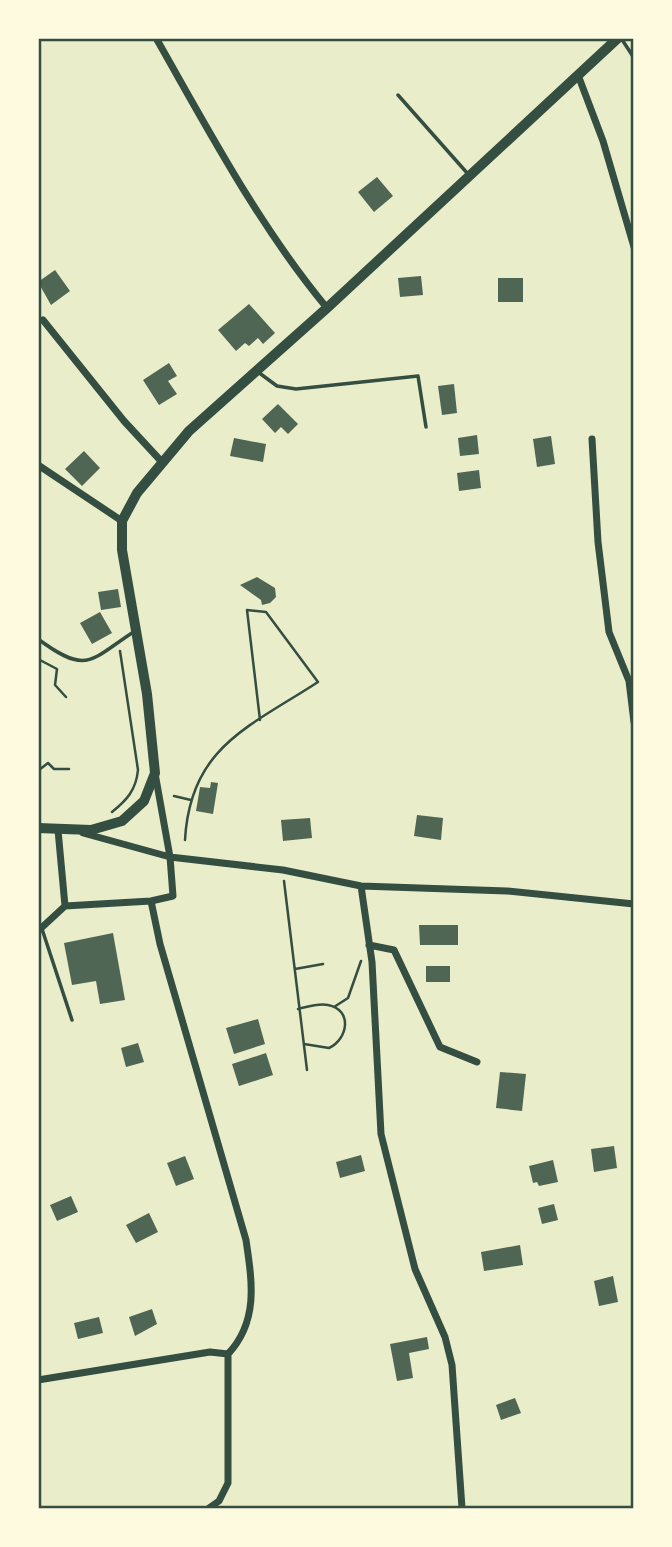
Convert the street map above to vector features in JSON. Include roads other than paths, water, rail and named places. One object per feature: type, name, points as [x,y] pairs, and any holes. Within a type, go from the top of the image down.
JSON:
[{"type":"street","points":[[156,38],[249,199],[299,273],[327,308]]},
{"type":"street","points":[[40,929],[65,906],[151,901],[173,896],[170,857],[155,773],[156,759],[137,629],[122,550],[122,521],[137,493],[161,461],[189,431],[327,308],[619,38]]},
{"type":"street","points":[[578,75],[603,141],[634,247]]},
{"type":"street","points":[[43,320],[124,421],[161,461]]},
{"type":"street","points":[[592,439],[598,542],[609,632],[628,681],[634,722]]},
{"type":"street","points":[[38,465],[122,521]]},
{"type":"street","points":[[38,828],[76,831],[106,828],[122,821],[144,801],[155,773]]},
{"type":"street","points":[[58,830],[65,906]]},
{"type":"street","points":[[76,831],[170,857],[283,870],[361,887],[507,891],[634,904]]},
{"type":"street","points":[[361,887],[369,943],[381,1134],[401,1223],[415,1269],[445,1337],[452,1365],[462,1508]]},
{"type":"street","points":[[151,901],[160,944],[246,1240],[252,1286],[249,1320],[240,1342],[228,1354],[228,1483],[219,1502],[209,1508]]},
{"type":"street","points":[[369,943],[394,950],[440,1047],[477,1062]]},
{"type":"street","points":[[38,1380],[210,1352],[228,1354]]},
{"type":"lane","points":[[619,38],[634,58]]},
{"type":"lane","points":[[398,94],[469,175]]},
{"type":"lane","points":[[257,371],[276,386],[296,389],[418,376],[426,427]]},
{"type":"lane","points":[[38,639],[59,654],[82,662],[96,659],[137,629]]},
{"type":"lane","points":[[40,929],[72,1020]]}]
